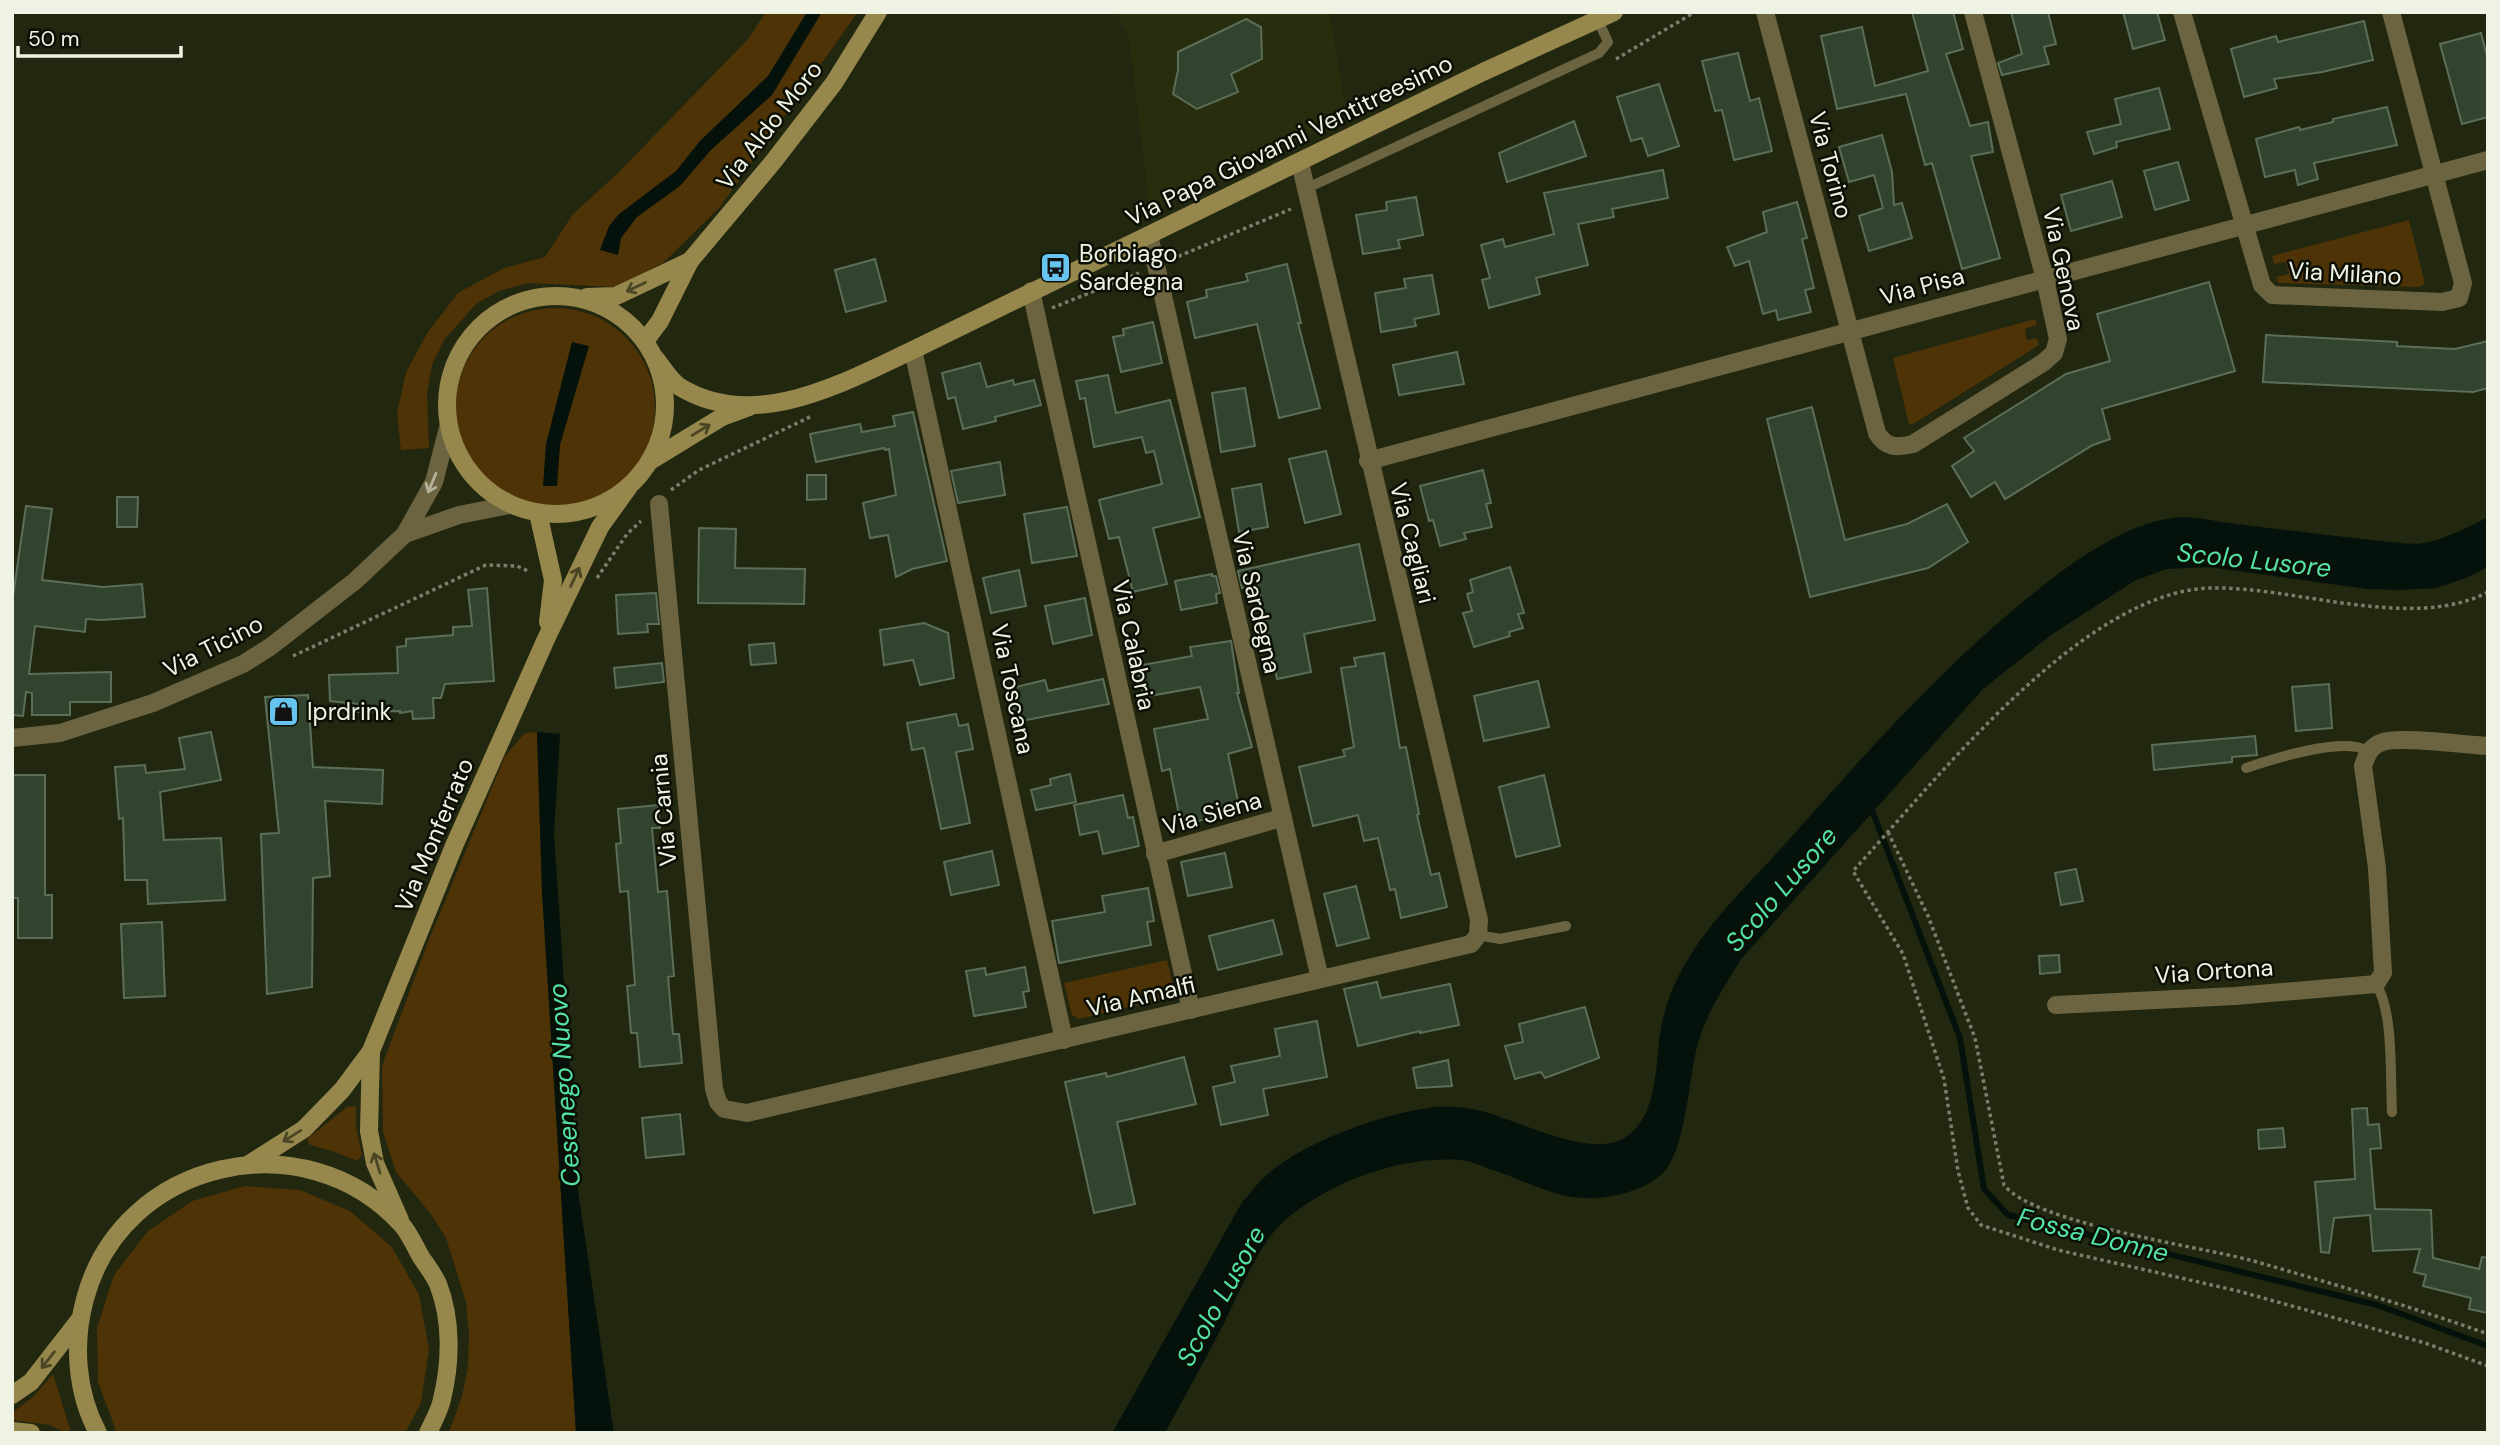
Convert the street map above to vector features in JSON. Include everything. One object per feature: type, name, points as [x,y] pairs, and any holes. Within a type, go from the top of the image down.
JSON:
[{"type":"main road","name":"Via Aldo Moro","points":[[645,341],[660,321],[690,261],[773,162],[834,83],[878,12]]},
{"type":"main road","name":"Via Papa Giovanni Ventitreesimo","points":[[656,359],[678,386],[730,404],[753,405],[786,401],[819,392],[913,350],[1483,72],[1606,16]]},
{"type":"main road","name":"Via Aldo Moro","points":[[577,297],[616,296],[690,261]]},
{"type":"main road","points":[[541,296],[577,297],[606,308],[631,326],[645,341],[656,359],[665,393],[663,428],[650,461],[628,488],[597,507],[568,514],[538,513],[509,505],[481,486],[460,459],[448,428],[446,391],[457,357],[477,328],[507,307],[541,296]]},
{"type":"main road","name":"Via Papa Giovanni Ventitreesimo","points":[[650,461],[722,417],[753,405]]},
{"type":"main road","name":"Via Monferrato","points":[[249,1164],[304,1129],[342,1090],[371,1051],[454,846],[546,639],[600,527],[628,488]]},
{"type":"main road","name":"Via Monferrato","points":[[538,513],[553,580],[546,639]]},
{"type":"main road","name":"Via Monferrato","points":[[371,1051],[369,1131],[375,1163],[403,1226]]},
{"type":"main road","points":[[98,1433],[80,1381],[77,1349],[80,1319],[89,1285],[105,1251],[126,1223],[149,1202],[190,1179],[214,1170],[249,1164],[289,1165],[325,1174],[372,1198],[403,1226],[437,1284],[447,1318],[449,1355],[444,1390],[428,1433]]},
{"type":"main road","points":[[12,1395],[31,1382],[80,1319]]},
{"type":"main road","points":[[12,1431],[31,1433]]},
{"type":"street","name":"Via Torino","points":[[1765,12],[1850,331]]},
{"type":"street","name":"Via Genova","points":[[1850,331],[1877,433],[1882,441],[1890,446],[1913,444],[2054,354],[2058,339],[2045,279],[1973,12]]},
{"type":"street","name":"Via Milano","points":[[2182,12],[2243,226],[2262,285],[2272,295],[2442,302],[2459,298],[2463,283],[2435,174]]},
{"type":"street","points":[[2391,12],[2435,174]]},
{"type":"street","name":"Via Pisa","points":[[1368,461],[2488,160]]},
{"type":"street","name":"Via Cagliari","points":[[1300,163],[1368,461],[1479,920],[1478,935]]},
{"type":"street","name":"Via Sardegna","points":[[1149,235],[1320,979]]},
{"type":"street","name":"Via Calabria","points":[[1031,291],[1191,1010]]},
{"type":"street","name":"Via Toscana","points":[[913,350],[1064,1040]]},
{"type":"street","name":"Via Ticino","points":[[12,738],[60,733],[153,703],[243,664],[301,624],[378,561],[405,534],[434,482],[448,428]]},
{"type":"street","name":"Via Carnia","points":[[659,504],[714,1089],[718,1102],[724,1109]]},
{"type":"street","name":"Via Ticino","points":[[405,534],[459,515],[509,505]]},
{"type":"street","points":[[2376,984],[2383,973],[2377,868],[2363,766],[2368,751],[2383,741],[2488,746]]},
{"type":"street","name":"Via Siena","points":[[1155,854],[1282,818]]},
{"type":"street","name":"Via Amalfi","points":[[724,1109],[747,1114],[1456,949],[1471,944],[1478,935]]},
{"type":"street","name":"Via Ortona","points":[[2056,1005],[2235,996],[2376,984]]},
{"type":"lane","points":[[1305,189],[1599,53],[1608,42],[1606,16]]},
{"type":"lane","points":[[2246,768],[2296,752],[2348,746],[2361,747],[2368,751]]},
{"type":"lane","points":[[1478,935],[1500,939],[1566,926]]},
{"type":"lane","points":[[2376,984],[2383,995],[2387,1015],[2392,1112]]},
{"type":"path","points":[[594,578],[599,578],[627,534],[659,504]]},
{"type":"path","points":[[2488,592],[2445,607],[2396,608],[2211,588],[2179,591],[2128,611],[2058,658],[1989,722],[1853,871],[1903,954],[1944,1079],[1958,1171],[1968,1208],[1981,1225],[2058,1250],[2265,1298],[2426,1343],[2488,1366]]},
{"type":"path","points":[[1888,833],[1928,916],[1975,1038],[2004,1185],[2009,1192],[2038,1208],[2097,1226],[2247,1259],[2424,1311],[2488,1334]]},
{"type":"shaded area","points":[[766,12],[858,12],[720,207],[664,262],[617,287],[529,283],[499,291],[476,304],[444,340],[432,365],[427,393],[429,448],[401,450],[397,413],[406,372],[428,332],[458,293],[504,268],[545,257],[573,214],[617,174],[748,39]]},
{"type":"shaded area","points":[[1115,12],[1330,12],[1347,117],[1150,214],[1129,36]]},
{"type":"shaded area","points":[[2409,220],[2424,280],[2424,284],[2419,287],[2278,283],[2276,277],[2289,274],[2286,262],[2274,264],[2272,256]]},
{"type":"shaded area","points":[[555,308],[593,316],[626,337],[647,370],[655,408],[647,446],[626,479],[593,500],[555,508],[517,500],[484,479],[463,446],[455,408],[463,370],[484,337],[517,316]]},
{"type":"shaded area","points":[[2035,319],[2037,325],[2025,329],[2027,340],[2037,338],[2039,345],[1909,424],[1893,358]]},
{"type":"shaded area","points":[[537,732],[542,892],[576,1433],[449,1433],[462,1396],[468,1367],[466,1302],[446,1238],[430,1213],[396,1172],[383,1132],[382,1066],[428,942],[505,756],[525,733]]},
{"type":"shaded area","points":[[1167,960],[1174,989],[1169,998],[1079,1019],[1072,1015],[1064,983]]},
{"type":"shaded area","points":[[356,1106],[356,1127],[362,1155],[357,1161],[310,1145],[307,1139],[347,1107]]},
{"type":"shaded area","points":[[245,1186],[300,1190],[350,1211],[392,1247],[419,1295],[429,1349],[421,1403],[405,1433],[117,1433],[98,1382],[97,1328],[114,1275],[147,1232],[192,1201]]},
{"type":"shaded area","points":[[53,1374],[70,1429],[67,1433],[49,1425],[12,1420],[12,1413],[33,1397]]},
{"type":"water","points":[[807,12],[822,12],[772,95],[711,150],[680,186],[637,217],[621,238],[618,255],[600,250],[609,226],[619,214],[676,171],[700,141],[768,76]]},
{"type":"water","points":[[572,342],[589,346],[560,445],[557,486],[543,486],[546,444]]},
{"type":"water","name":"Scolo Lusore","points":[[2181,517],[2411,544],[2444,537],[2488,517],[2488,567],[2437,588],[2367,589],[2209,567],[2167,569],[2136,580],[2051,635],[1983,689],[1742,958],[1706,1020],[1695,1057],[1682,1132],[1670,1164],[1662,1174],[1630,1192],[1591,1198],[1557,1194],[1461,1160],[1414,1162],[1367,1174],[1345,1183],[1323,1194],[1284,1221],[1267,1241],[1165,1433],[1112,1433],[1241,1204],[1265,1177],[1289,1158],[1369,1122],[1435,1107],[1477,1110],[1551,1135],[1591,1144],[1609,1143],[1624,1138],[1635,1129],[1650,1103],[1661,1028],[1671,993],[1683,968],[1708,930],[1845,777],[1939,678],[2005,617],[2086,555],[2138,527]]},
{"type":"water","name":"Cesenego Nuovo","points":[[537,732],[560,734],[554,834],[578,1190],[614,1433],[576,1433],[542,892]]},
{"type":"building","points":[[1912,12],[1953,12],[1963,49],[1946,54],[1970,126],[1988,122],[1993,152],[1971,156],[2000,258],[1962,269],[1932,163],[1925,165],[1906,94],[1837,109],[1821,36],[1862,27],[1875,86],[1928,71]]},
{"type":"building","points":[[2011,12],[2048,12],[2056,44],[2044,47],[2049,64],[2002,75],[1998,63],[2022,54]]},
{"type":"building","points":[[2123,12],[2157,12],[2165,40],[2133,49]]},
{"type":"building","points":[[1246,19],[1261,27],[1262,59],[1231,74],[1238,92],[1197,109],[1173,94],[1178,70],[1178,52]]},
{"type":"building","points":[[2364,21],[2373,60],[2322,72],[2274,79],[2277,88],[2244,97],[2231,49],[2276,36],[2278,42]]},
{"type":"building","points":[[2481,33],[2488,60],[2488,117],[2462,124],[2440,44]]},
{"type":"building","points":[[1738,53],[1750,101],[1759,98],[1772,151],[1734,160],[1722,110],[1715,111],[1702,61]]},
{"type":"building","points":[[1659,84],[1679,146],[1648,156],[1642,138],[1631,141],[1617,97]]},
{"type":"building","points":[[2159,88],[2170,129],[2116,142],[2117,147],[2094,154],[2087,132],[2121,124],[2115,99]]},
{"type":"building","points":[[2387,107],[2397,145],[2314,163],[2318,179],[2298,185],[2295,170],[2265,177],[2256,139]]},
{"type":"building","points":[[1574,121],[1586,156],[1507,182],[1499,153]]},
{"type":"building","points":[[1882,135],[1892,172],[1894,205],[1902,203],[1912,238],[1869,251],[1859,216],[1883,208],[1874,175],[1849,182],[1839,147]]},
{"type":"building","points":[[2178,162],[2189,200],[2155,210],[2144,171]]},
{"type":"building","points":[[1663,170],[1668,198],[1612,209],[1614,217],[1578,224],[1588,265],[1536,278],[1540,294],[1489,308],[1482,280],[1490,278],[1481,245],[1503,239],[1505,247],[1554,234],[1544,193]]},
{"type":"building","points":[[2112,181],[2122,217],[2071,231],[2061,195]]},
{"type":"building","points":[[1416,197],[1423,235],[1398,240],[1400,248],[1363,254],[1356,215],[1387,210],[1386,202]]},
{"type":"building","points":[[1797,202],[1807,238],[1802,239],[1814,288],[1805,290],[1811,312],[1778,320],[1776,310],[1763,314],[1749,261],[1735,266],[1727,247],[1767,232],[1763,212]]},
{"type":"building","points":[[875,259],[886,301],[846,312],[835,270]]},
{"type":"building","points":[[1287,264],[1301,323],[1298,323],[1320,408],[1279,418],[1257,324],[1195,338],[1187,302],[1207,297],[1206,290],[1248,281],[1246,274]]},
{"type":"building","points":[[1432,275],[1439,314],[1414,319],[1416,326],[1381,332],[1375,293],[1406,288],[1404,279]]},
{"type":"building","points":[[2209,282],[2235,371],[2102,409],[2110,439],[2093,445],[2005,499],[1995,482],[1971,497],[1952,466],[1974,451],[1964,438],[2066,374],[2110,361],[2097,314]]},
{"type":"building","points":[[1153,322],[1162,363],[1121,372],[1113,337],[1124,335],[1123,329]]},
{"type":"building","points":[[2266,335],[2397,342],[2397,346],[2455,349],[2488,341],[2488,388],[2473,392],[2263,382]]},
{"type":"building","points":[[1457,352],[1464,384],[1399,395],[1393,365]]},
{"type":"building","points":[[980,363],[987,387],[1013,380],[1014,385],[1034,380],[1041,405],[963,429],[955,397],[948,399],[942,373]]},
{"type":"building","points":[[1108,375],[1116,413],[1170,400],[1200,517],[1153,528],[1167,584],[1133,592],[1119,537],[1109,539],[1099,500],[1162,484],[1154,451],[1146,453],[1142,437],[1094,447],[1085,398],[1080,399],[1076,381]]},
{"type":"building","points":[[1245,388],[1255,446],[1221,452],[1212,393]]},
{"type":"building","points":[[1812,407],[1845,540],[1907,524],[1947,504],[1968,542],[1928,568],[1810,597],[1767,419]]},
{"type":"building","points":[[913,412],[947,561],[912,569],[896,577],[888,535],[870,538],[863,503],[896,495],[889,449],[816,462],[810,434],[860,424],[862,432],[895,426],[893,416]]},
{"type":"building","points":[[1326,451],[1341,514],[1305,523],[1289,459]]},
{"type":"building","points":[[1000,462],[1005,495],[958,503],[951,471]]},
{"type":"building","points":[[1483,470],[1491,503],[1486,504],[1492,527],[1464,533],[1466,539],[1440,546],[1433,520],[1429,521],[1420,486]]},
{"type":"building","points":[[807,475],[826,475],[826,499],[807,500]]},
{"type":"building","points":[[1261,484],[1268,527],[1239,532],[1232,489]]},
{"type":"building","points":[[117,497],[138,497],[137,527],[117,527]]},
{"type":"building","points":[[26,506],[52,509],[42,580],[103,587],[142,584],[145,617],[86,619],[85,632],[35,626],[29,674],[111,672],[111,702],[70,702],[70,715],[32,715],[32,693],[26,692],[23,716],[12,715],[12,603]]},
{"type":"building","points":[[1067,507],[1077,556],[1032,563],[1024,514]]},
{"type":"building","points":[[699,528],[736,529],[735,568],[805,569],[804,604],[698,603]]},
{"type":"building","points":[[1359,544],[1375,620],[1304,634],[1311,672],[1277,679],[1258,585],[1242,588],[1238,571]]},
{"type":"building","points":[[1510,567],[1524,613],[1518,614],[1523,628],[1509,632],[1510,636],[1474,647],[1463,613],[1472,611],[1467,594],[1473,592],[1470,580]]},
{"type":"building","points":[[1019,570],[1026,606],[991,613],[983,578]]},
{"type":"building","points":[[1212,574],[1216,576],[1220,593],[1216,594],[1217,603],[1181,610],[1175,581]]},
{"type":"building","points":[[487,588],[494,681],[445,684],[441,698],[433,698],[434,718],[413,719],[412,711],[357,712],[357,704],[330,701],[329,675],[398,673],[397,647],[406,646],[406,639],[453,635],[453,627],[472,626],[468,590]]},
{"type":"building","points":[[656,593],[659,624],[647,624],[648,632],[618,634],[616,595]]},
{"type":"building","points":[[1085,598],[1092,635],[1053,644],[1045,606]]},
{"type":"building","points":[[924,623],[948,633],[954,678],[920,685],[913,660],[884,665],[880,630]]},
{"type":"building","points":[[1231,641],[1237,693],[1252,747],[1228,754],[1240,811],[1181,825],[1170,769],[1162,771],[1154,729],[1208,719],[1200,687],[1144,697],[1137,666],[1192,656],[1190,647]]},
{"type":"building","points":[[774,643],[776,663],[751,665],[749,645]]},
{"type":"building","points":[[1384,653],[1400,748],[1406,747],[1419,814],[1417,815],[1431,875],[1439,873],[1447,907],[1401,918],[1395,889],[1390,890],[1378,838],[1364,841],[1358,815],[1313,826],[1299,767],[1345,756],[1343,750],[1354,747],[1341,668],[1356,666],[1354,658]]},
{"type":"building","points":[[662,663],[664,682],[616,688],[614,668]]},
{"type":"building","points":[[1103,679],[1109,704],[1016,722],[1008,689],[1045,680],[1048,691]]},
{"type":"building","points":[[1538,681],[1549,727],[1484,741],[1474,696]]},
{"type":"building","points":[[2329,684],[2332,728],[2296,731],[2292,687]]},
{"type":"building","points":[[308,695],[313,767],[383,770],[382,804],[325,801],[330,876],[313,878],[312,987],[267,994],[261,834],[279,833],[265,697]]},
{"type":"building","points":[[956,714],[959,726],[968,724],[973,749],[956,752],[970,823],[941,829],[924,748],[912,750],[907,723]]},
{"type":"building","points":[[211,732],[221,780],[160,792],[164,840],[221,838],[225,900],[148,904],[147,880],[125,880],[123,818],[119,819],[115,767],[145,765],[146,773],[185,769],[179,738]]},
{"type":"building","points":[[2255,736],[2257,755],[2232,757],[2232,762],[2154,770],[2152,745]]},
{"type":"building","points":[[1070,774],[1076,802],[1036,810],[1031,790],[1051,785],[1050,779]]},
{"type":"building","points":[[12,775],[45,775],[45,895],[52,895],[52,938],[18,938],[18,898],[12,898]]},
{"type":"building","points":[[1544,775],[1560,846],[1516,857],[1499,787]]},
{"type":"building","points":[[1123,795],[1128,818],[1133,817],[1139,846],[1103,854],[1098,831],[1080,835],[1074,805]]},
{"type":"building","points":[[658,805],[660,828],[652,828],[658,892],[667,891],[674,976],[668,977],[673,1034],[679,1034],[682,1063],[640,1067],[637,1033],[631,1033],[627,986],[635,985],[628,891],[620,892],[616,844],[621,843],[618,809]]},
{"type":"building","points":[[992,851],[999,885],[951,895],[944,862]]},
{"type":"building","points":[[1225,853],[1232,887],[1188,896],[1181,862]]},
{"type":"building","points":[[2076,869],[2083,901],[2061,905],[2055,873]]},
{"type":"building","points":[[1356,886],[1369,938],[1337,946],[1324,894]]},
{"type":"building","points":[[1148,888],[1154,921],[1147,922],[1151,945],[1059,963],[1052,921],[1105,912],[1102,896]]},
{"type":"building","points":[[1273,920],[1282,954],[1218,970],[1209,936]]},
{"type":"building","points":[[162,922],[165,996],[124,998],[121,924]]},
{"type":"building","points":[[2059,955],[2060,972],[2040,974],[2039,956]]},
{"type":"building","points":[[1025,967],[1029,991],[1023,992],[1026,1007],[974,1016],[966,971],[985,968],[986,975]]},
{"type":"building","points":[[1377,982],[1381,998],[1450,984],[1459,1025],[1358,1046],[1344,989]]},
{"type":"building","points":[[1585,1007],[1599,1058],[1545,1078],[1541,1072],[1515,1079],[1505,1046],[1523,1042],[1519,1024]]},
{"type":"building","points":[[1317,1021],[1327,1077],[1263,1089],[1268,1115],[1221,1125],[1213,1087],[1235,1082],[1231,1066],[1280,1056],[1275,1029]]},
{"type":"building","points":[[1184,1057],[1196,1104],[1117,1122],[1135,1204],[1094,1213],[1065,1082],[1106,1073],[1107,1077]]},
{"type":"building","points":[[1448,1060],[1452,1086],[1417,1088],[1413,1068]]},
{"type":"building","points":[[2367,1108],[2368,1125],[2379,1124],[2381,1148],[2370,1149],[2375,1209],[2431,1210],[2433,1258],[2479,1269],[2482,1257],[2488,1258],[2488,1313],[2469,1309],[2471,1298],[2423,1286],[2426,1275],[2414,1272],[2420,1249],[2373,1251],[2370,1215],[2334,1218],[2329,1253],[2321,1252],[2315,1182],[2355,1179],[2352,1109]]},
{"type":"building","points":[[680,1114],[684,1154],[646,1158],[642,1118]]},
{"type":"building","points":[[2283,1128],[2285,1147],[2259,1149],[2258,1130]]},
{"type":"waterway","name":"Fossa Donne","points":[[1870,805],[1960,1038],[1984,1189],[2008,1215],[2377,1305],[2488,1346]]},
{"type":"place","name":"Borbiago Sardegna","points":[[1056,267]]},
{"type":"place","name":"Iprdrink","points":[[284,711]]}]
